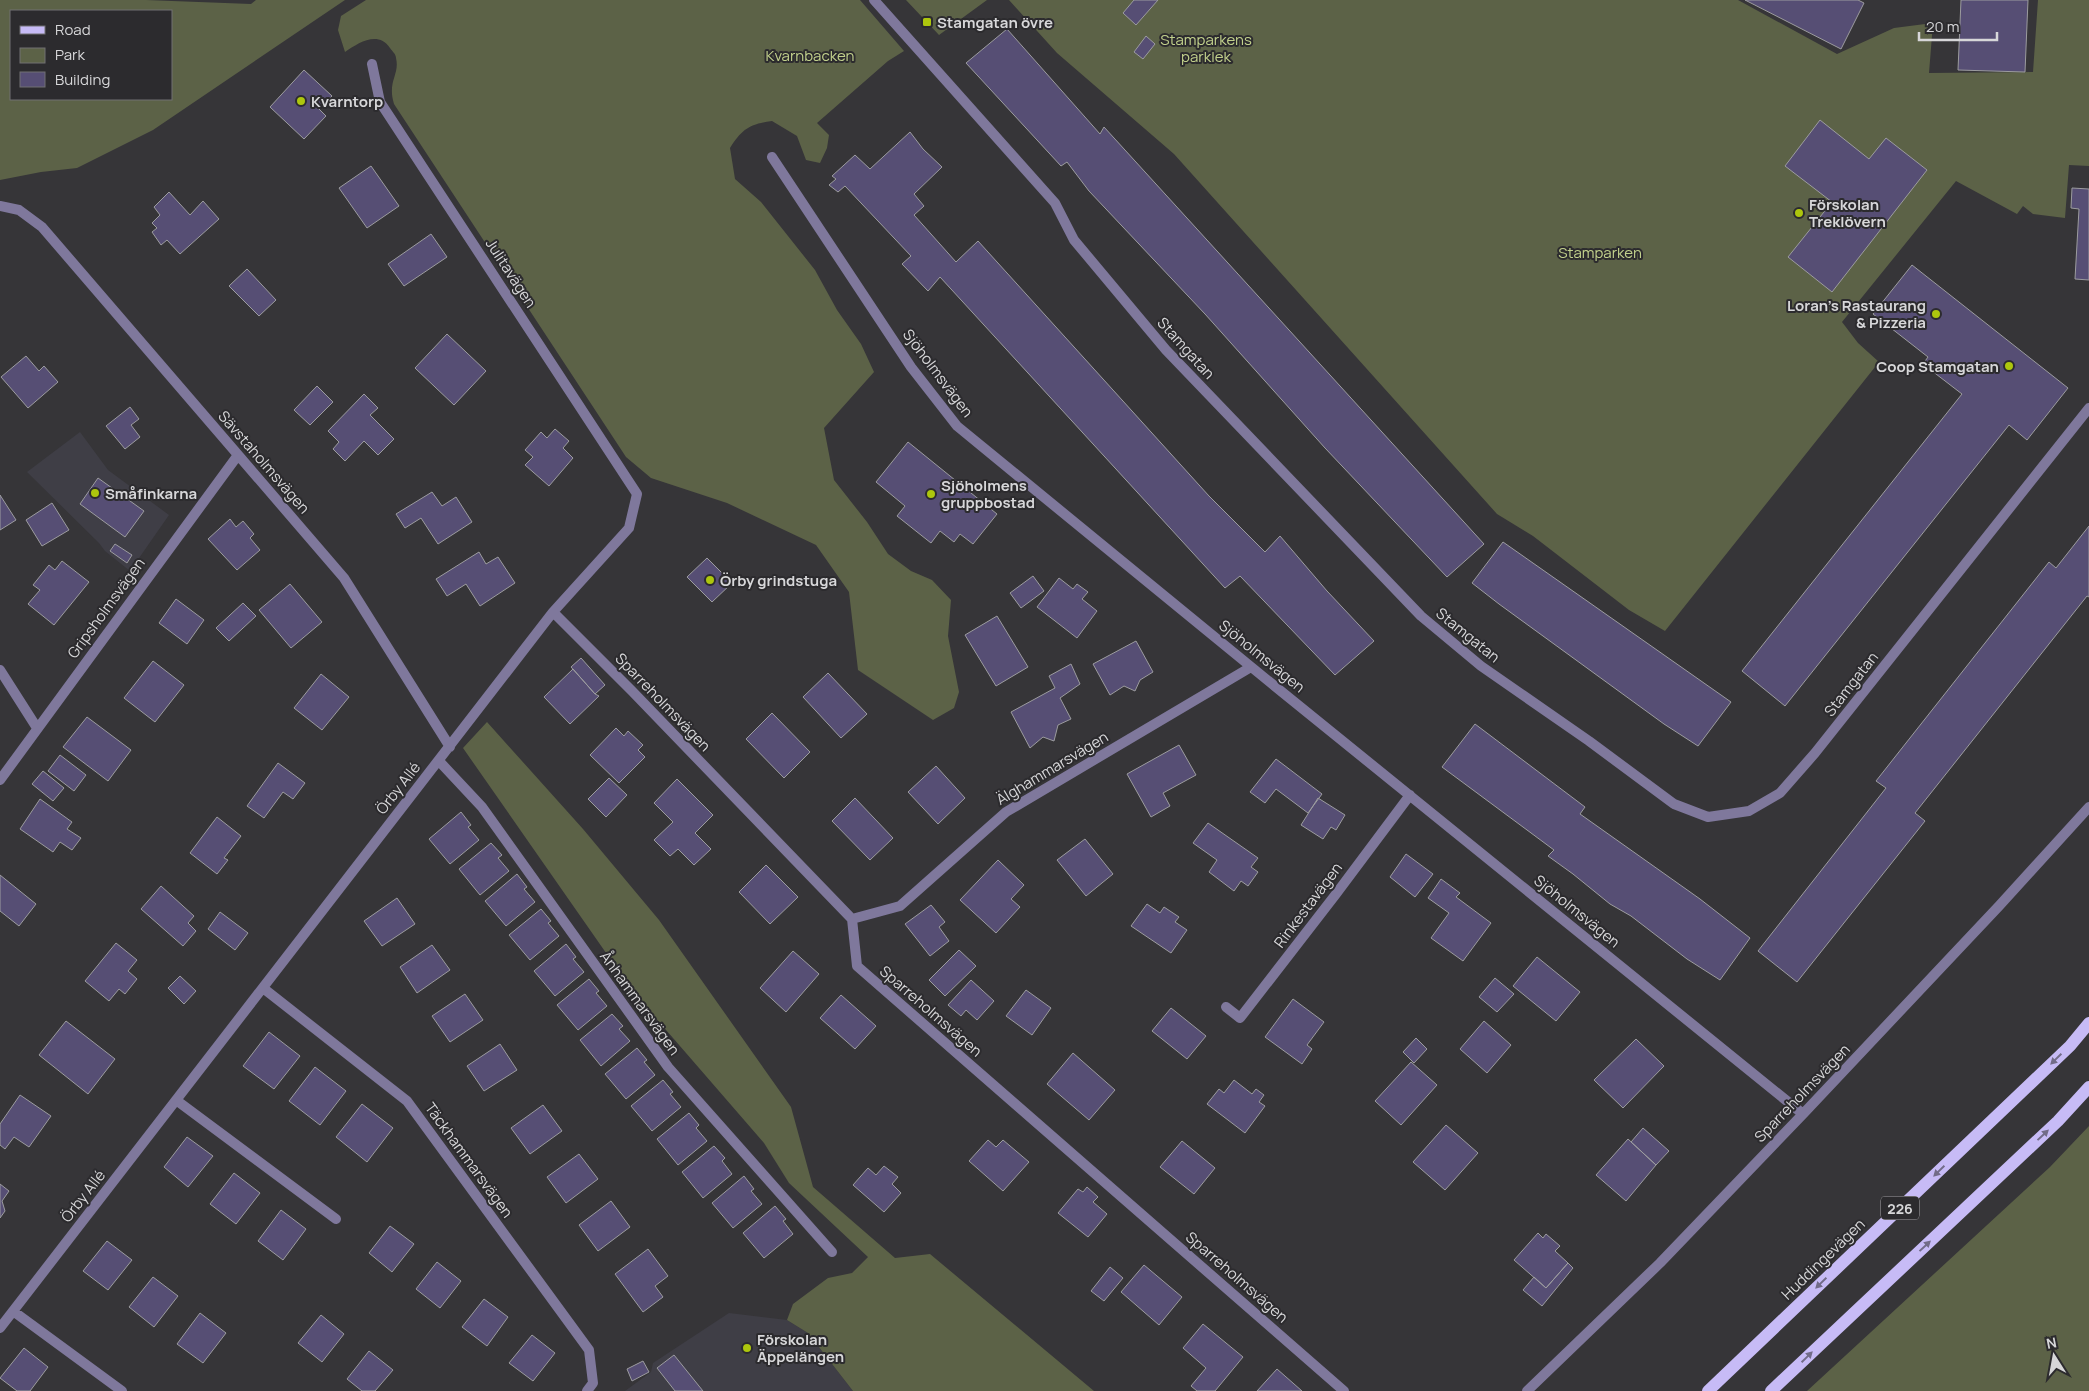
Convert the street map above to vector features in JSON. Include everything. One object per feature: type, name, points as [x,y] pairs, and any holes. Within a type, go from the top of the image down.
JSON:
[{"type":"main road","name":"Huddingevägen","points":[[1708,1391],[2070,1046],[2089,1023]]},
{"type":"main road","points":[[1771,1391],[2058,1121],[2089,1087]]},
{"type":"street","name":"Stamgatan","points":[[874,0],[1055,203],[1074,240],[1166,350],[1421,616],[1481,666],[1589,741],[1674,804],[1708,818],[1749,811],[1780,793],[1821,746],[2089,408]]},
{"type":"street","name":"Julitavägen","points":[[372,64],[380,102],[637,494]]},
{"type":"street","name":"Sjöholmsvägen","points":[[772,157],[911,367],[957,426],[1803,1114]]},
{"type":"street","name":"Sävstaholmsvägen","points":[[0,206],[19,210],[42,226],[344,578],[450,747]]},
{"type":"street","name":"Gripsholmsvägen","points":[[0,780],[238,455]]},
{"type":"street","name":"Örby Allé","points":[[0,1328],[553,612],[629,528],[637,494]]},
{"type":"street","name":"Sparreholmsvägen","points":[[553,612],[852,919],[857,966],[1344,1391]]},
{"type":"street","name":"Älghammarsvägen","points":[[852,919],[900,906],[1006,812],[1251,667]]},
{"type":"street","points":[[0,670],[37,728]]},
{"type":"street","name":"Ånhammarsvägen","points":[[439,761],[482,807],[668,1067],[832,1252]]},
{"type":"street","name":"Rinkestavägen","points":[[1226,1008],[1240,1018],[1410,795]]},
{"type":"street","name":"Sparreholmsvägen","points":[[1527,1391],[1660,1263],[1999,906],[2089,807]]},
{"type":"street","name":"Täckhammarsvägen","points":[[263,988],[407,1101],[589,1350],[593,1383],[587,1391]]},
{"type":"street","points":[[176,1100],[336,1219]]},
{"type":"street","points":[[13,1311],[122,1391]]},
{"type":"shaded area","name":"Småfinkarna","points":[[80,432],[108,470],[169,515],[130,571],[105,551],[27,472]]},
{"type":"shaded area","name":"Förskolan Äppelängen","points":[[729,1313],[787,1320],[808,1333],[853,1391],[625,1391],[651,1372],[653,1363]]},
{"type":"green space","points":[[0,0],[146,0],[251,4],[256,0],[345,0],[153,130],[77,168],[41,172],[0,180]]},
{"type":"green space","name":"Kvarnbacken","points":[[366,0],[860,0],[904,51],[888,61],[817,123],[829,135],[827,148],[820,163],[806,160],[797,136],[772,121],[747,128],[730,148],[735,179],[761,202],[815,270],[837,310],[861,344],[874,372],[824,428],[834,480],[867,522],[888,554],[911,571],[932,580],[951,600],[948,636],[959,692],[954,708],[933,720],[858,670],[849,592],[816,545],[727,503],[651,478],[626,457],[394,104],[392,90],[397,64],[395,54],[385,43],[374,39],[362,42],[345,52],[338,30],[341,16]]},
{"type":"green space","points":[[906,0],[987,0],[939,35]]},
{"type":"green space","name":"Stamparken","points":[[1009,0],[1738,0],[1837,54],[1894,28],[1933,23],[1929,73],[2033,72],[2038,0],[2089,0],[2089,166],[2069,165],[2065,218],[2033,214],[2023,206],[2017,214],[1956,181],[1842,322],[1858,343],[1879,362],[1665,631],[1629,610],[1533,536],[1497,514],[1174,154],[1057,53]]},
{"type":"green space","points":[[487,722],[583,829],[659,920],[791,1107],[813,1187],[895,1258],[930,1254],[1094,1391],[853,1391],[808,1333],[787,1320],[793,1304],[828,1278],[852,1273],[868,1257],[789,1183],[764,1143],[634,993],[463,748]]},
{"type":"green space","points":[[2089,1126],[2089,1391],[1807,1391],[2050,1167]]},
{"type":"building","points":[[1134,0],[1158,0],[1136,25],[1123,13]]},
{"type":"building","points":[[1745,0],[1858,0],[1864,3],[1841,49]]},
{"type":"building","points":[[1961,0],[2028,0],[2025,72],[1958,70]]},
{"type":"building","points":[[1007,29],[1100,134],[1104,127],[1484,544],[1447,577],[1325,448],[1205,314],[1089,191],[1067,162],[1061,166],[966,63]]},
{"type":"building","points":[[1146,36],[1155,44],[1143,59],[1134,52]]},
{"type":"building","name":"Kvarntorp","points":[[304,70],[332,96],[319,109],[326,116],[304,139],[270,107]]},
{"type":"building","points":[[1820,120],[1869,159],[1886,138],[1927,170],[1832,292],[1788,257],[1832,202],[1785,166]]},
{"type":"building","points":[[910,132],[923,149],[942,167],[914,194],[924,206],[914,215],[956,262],[978,241],[1209,496],[1265,552],[1280,536],[1327,591],[1374,641],[1335,675],[1240,576],[1225,588],[940,277],[928,291],[902,264],[911,256],[845,186],[838,192],[829,185],[836,179],[832,176],[855,155],[870,169]]},
{"type":"building","points":[[371,166],[399,206],[367,228],[339,188]]},
{"type":"building","points":[[2072,188],[2089,189],[2089,280],[2075,279],[2079,209],[2071,208]]},
{"type":"building","points":[[169,192],[190,215],[203,201],[219,219],[180,254],[167,240],[161,245],[152,232],[157,228],[152,223],[160,215],[154,207]]},
{"type":"building","points":[[431,234],[447,257],[404,286],[388,264]]},
{"type":"building","points":[[1912,265],[2068,388],[2027,440],[2009,425],[1785,706],[1742,671],[1962,394],[1923,364],[1928,357],[1873,314]]},
{"type":"building","points":[[247,269],[276,300],[259,316],[229,286]]},
{"type":"building","points":[[447,334],[486,371],[454,405],[415,368]]},
{"type":"building","points":[[26,356],[39,371],[44,366],[58,382],[28,408],[1,377]]},
{"type":"building","points":[[317,386],[333,402],[310,425],[294,410]]},
{"type":"building","points":[[364,394],[378,408],[370,415],[394,439],[378,455],[364,441],[345,461],[333,449],[339,442],[328,431]]},
{"type":"building","points":[[130,407],[139,419],[131,425],[140,437],[125,449],[106,426]]},
{"type":"building","points":[[555,429],[569,441],[563,448],[573,458],[549,486],[525,465],[533,457],[525,450],[541,432],[547,438]]},
{"type":"building","name":"Sjöholmens gruppbostad","points":[[908,442],[997,514],[973,544],[960,534],[954,542],[940,531],[931,543],[897,516],[905,506],[876,482]]},
{"type":"building","points":[[98,478],[144,511],[125,537],[80,504]]},
{"type":"building","points":[[432,492],[442,506],[456,497],[472,522],[438,544],[421,518],[405,528],[396,514]]},
{"type":"building","points":[[0,495],[16,520],[0,530]]},
{"type":"building","points":[[52,503],[69,530],[42,546],[26,520]]},
{"type":"building","points":[[230,519],[236,527],[243,521],[254,534],[250,538],[260,550],[237,570],[208,539]]},
{"type":"building","points":[[2089,526],[2089,597],[2087,596],[1915,813],[1925,821],[1797,982],[1758,951],[1886,788],[1876,781],[2049,562],[2056,568]]},
{"type":"building","points":[[1503,542],[1731,702],[1698,746],[1664,724],[1472,583]]},
{"type":"building","points":[[115,544],[132,555],[127,563],[110,551]]},
{"type":"building","points":[[479,552],[486,564],[498,557],[515,583],[480,606],[466,584],[447,596],[436,579]]},
{"type":"building","name":"Örby grindstuga","points":[[707,558],[732,583],[712,602],[687,577]]},
{"type":"building","points":[[62,561],[89,582],[54,625],[28,604],[40,590],[33,585],[49,565],[55,570]]},
{"type":"building","points":[[1033,576],[1044,591],[1021,608],[1010,593]]},
{"type":"building","points":[[1059,578],[1073,589],[1077,584],[1088,592],[1082,599],[1097,611],[1077,638],[1037,607]]},
{"type":"building","points":[[290,584],[322,622],[291,648],[259,610]]},
{"type":"building","points":[[176,599],[204,620],[187,644],[159,623]]},
{"type":"building","points":[[243,603],[256,616],[229,641],[216,628]]},
{"type":"building","points":[[997,616],[1028,667],[996,686],[965,635]]},
{"type":"building","points":[[1136,641],[1153,672],[1140,680],[1135,691],[1124,686],[1110,695],[1093,664]]},
{"type":"building","points":[[581,658],[605,685],[595,694],[571,667]]},
{"type":"building","points":[[153,661],[184,685],[155,722],[124,698]]},
{"type":"building","points":[[1071,664],[1080,684],[1060,698],[1071,719],[1058,725],[1054,741],[1043,737],[1030,748],[1011,712],[1055,688],[1049,676]]},
{"type":"building","points":[[573,669],[599,696],[570,724],[544,697]]},
{"type":"building","points":[[828,673],[867,714],[841,738],[803,697]]},
{"type":"building","points":[[321,674],[349,697],[322,730],[294,708]]},
{"type":"building","points":[[772,713],[810,752],[784,778],[746,739]]},
{"type":"building","points":[[87,717],[131,750],[108,781],[63,747]]},
{"type":"building","points":[[1475,724],[1585,807],[1580,814],[1700,899],[1750,938],[1720,980],[1687,959],[1631,916],[1610,904],[1548,856],[1554,850],[1442,767]]},
{"type":"building","points":[[616,728],[624,736],[628,731],[643,745],[638,750],[645,757],[619,783],[590,755]]},
{"type":"building","points":[[1179,745],[1196,775],[1163,793],[1170,806],[1151,817],[1127,774]]},
{"type":"building","points":[[60,755],[86,775],[74,791],[48,771]]},
{"type":"building","points":[[1276,759],[1322,794],[1308,813],[1276,789],[1265,803],[1250,792]]},
{"type":"building","points":[[278,763],[305,783],[293,799],[283,792],[264,818],[247,806]]},
{"type":"building","points":[[936,766],[965,798],[938,824],[908,792]]},
{"type":"building","points":[[43,771],[64,788],[53,801],[32,784]]},
{"type":"building","points":[[609,778],[627,795],[606,817],[588,799]]},
{"type":"building","points":[[677,779],[713,815],[695,833],[711,849],[694,865],[678,849],[670,856],[654,840],[673,822],[654,803]]},
{"type":"building","points":[[855,798],[893,838],[870,860],[832,821]]},
{"type":"building","points":[[1318,798],[1345,815],[1336,830],[1331,827],[1323,839],[1301,825]]},
{"type":"building","points":[[40,799],[72,822],[67,829],[81,838],[72,850],[60,842],[53,852],[20,829]]},
{"type":"building","points":[[461,812],[471,825],[468,827],[479,840],[450,864],[429,839]]},
{"type":"building","points":[[217,817],[241,836],[224,858],[228,860],[217,874],[190,853]]},
{"type":"building","points":[[1208,823],[1258,858],[1251,867],[1258,872],[1248,886],[1241,881],[1234,891],[1209,872],[1217,860],[1193,843]]},
{"type":"building","points":[[1085,839],[1113,874],[1086,896],[1057,860]]},
{"type":"building","points":[[491,843],[502,855],[498,858],[509,871],[480,895],[459,869]]},
{"type":"building","points":[[1406,854],[1433,874],[1415,897],[1390,877]]},
{"type":"building","points":[[998,860],[1024,885],[1011,899],[1020,907],[996,933],[960,900]]},
{"type":"building","points":[[766,865],[798,897],[770,924],[739,892]]},
{"type":"building","points":[[517,874],[527,887],[524,889],[535,902],[506,926],[485,901]]},
{"type":"building","points":[[0,875],[36,904],[19,926],[0,911]]},
{"type":"building","points":[[1441,879],[1460,893],[1456,897],[1491,923],[1463,961],[1431,938],[1449,913],[1428,898]]},
{"type":"building","points":[[161,886],[194,916],[188,923],[196,931],[183,946],[141,909]]},
{"type":"building","points":[[397,898],[415,924],[382,946],[364,921]]},
{"type":"building","points":[[1147,904],[1160,913],[1164,907],[1179,917],[1175,922],[1187,930],[1171,953],[1131,926]]},
{"type":"building","points":[[931,905],[945,922],[939,927],[949,941],[930,956],[905,924]]},
{"type":"building","points":[[541,909],[551,921],[548,923],[559,936],[530,960],[509,935]]},
{"type":"building","points":[[220,912],[248,933],[235,950],[208,929]]},
{"type":"building","points":[[116,943],[137,960],[128,971],[137,979],[125,994],[119,989],[109,1001],[85,981]]},
{"type":"building","points":[[566,944],[576,957],[573,959],[584,972],[555,996],[534,971]]},
{"type":"building","points":[[432,945],[450,970],[417,993],[400,967]]},
{"type":"building","points":[[959,950],[976,966],[945,996],[929,980]]},
{"type":"building","points":[[793,951],[819,974],[786,1012],[760,988]]},
{"type":"building","points":[[1537,957],[1580,992],[1556,1021],[1513,986]]},
{"type":"building","points":[[180,976],[196,991],[184,1004],[168,988]]},
{"type":"building","points":[[1495,978],[1514,994],[1497,1012],[1479,997]]},
{"type":"building","points":[[589,979],[599,991],[596,993],[607,1006],[578,1030],[557,1005]]},
{"type":"building","points":[[971,980],[994,1001],[977,1020],[966,1010],[961,1016],[948,1005]]},
{"type":"building","points":[[1026,990],[1051,1008],[1032,1035],[1006,1016]]},
{"type":"building","points":[[465,994],[483,1020],[450,1042],[432,1016]]},
{"type":"building","points":[[841,995],[876,1026],[855,1049],[820,1018]]},
{"type":"building","points":[[1293,999],[1324,1022],[1307,1045],[1312,1049],[1302,1064],[1265,1037]]},
{"type":"building","points":[[1171,1008],[1206,1036],[1187,1059],[1152,1031]]},
{"type":"building","points":[[612,1014],[623,1026],[619,1029],[630,1041],[601,1066],[580,1040]]},
{"type":"building","points":[[66,1021],[115,1059],[88,1094],[39,1055]]},
{"type":"building","points":[[1484,1021],[1511,1045],[1487,1073],[1460,1049]]},
{"type":"building","points":[[269,1032],[300,1056],[274,1089],[243,1066]]},
{"type":"building","points":[[1416,1038],[1427,1049],[1414,1063],[1403,1052]]},
{"type":"building","points":[[1636,1039],[1664,1066],[1623,1108],[1594,1080]]},
{"type":"building","points":[[500,1044],[517,1070],[484,1091],[467,1066]]},
{"type":"building","points":[[637,1048],[647,1060],[644,1062],[655,1075],[626,1099],[605,1074]]},
{"type":"building","points":[[1073,1053],[1115,1090],[1089,1120],[1047,1084]]},
{"type":"building","points":[[1411,1062],[1437,1085],[1401,1125],[1375,1101]]},
{"type":"building","points":[[315,1067],[346,1091],[320,1125],[289,1101]]},
{"type":"building","points":[[663,1080],[673,1092],[670,1094],[681,1107],[652,1131],[631,1106]]},
{"type":"building","points":[[1234,1080],[1252,1094],[1256,1089],[1264,1095],[1259,1102],[1265,1106],[1245,1133],[1207,1104],[1219,1089],[1224,1093]]},
{"type":"building","points":[[20,1095],[51,1116],[29,1147],[14,1137],[5,1149],[0,1145],[0,1124]]},
{"type":"building","points":[[362,1104],[393,1128],[367,1162],[336,1137]]},
{"type":"building","points":[[543,1105],[562,1131],[530,1154],[511,1128]]},
{"type":"building","points":[[689,1113],[699,1125],[696,1128],[707,1141],[678,1165],[657,1139]]},
{"type":"building","points":[[1446,1125],[1478,1153],[1445,1190],[1413,1162]]},
{"type":"building","points":[[1643,1128],[1669,1151],[1656,1165],[1631,1142]]},
{"type":"building","points":[[187,1137],[213,1156],[188,1187],[164,1167]]},
{"type":"building","points":[[1628,1139],[1656,1165],[1626,1201],[1596,1175]]},
{"type":"building","points":[[988,1140],[996,1147],[1003,1140],[1029,1162],[1003,1191],[969,1161]]},
{"type":"building","points":[[1182,1141],[1215,1168],[1194,1194],[1160,1167]]},
{"type":"building","points":[[714,1146],[725,1158],[722,1161],[732,1174],[703,1198],[682,1172]]},
{"type":"building","points":[[579,1154],[598,1179],[566,1203],[547,1177]]},
{"type":"building","points":[[884,1166],[898,1177],[892,1184],[901,1193],[884,1212],[853,1185],[868,1168],[876,1175]]},
{"type":"building","points":[[234,1173],[260,1193],[236,1224],[210,1204]]},
{"type":"building","points":[[744,1176],[754,1189],[751,1191],[762,1204],[733,1228],[712,1203]]},
{"type":"building","points":[[0,1184],[9,1191],[2,1201],[5,1211],[0,1218]]},
{"type":"building","points":[[1087,1187],[1098,1197],[1093,1202],[1107,1214],[1088,1237],[1058,1213],[1078,1189],[1083,1192]]},
{"type":"building","points":[[611,1201],[630,1227],[598,1251],[579,1225]]},
{"type":"building","points":[[775,1206],[786,1219],[783,1221],[793,1234],[764,1258],[743,1233]]},
{"type":"building","points":[[281,1210],[306,1229],[283,1260],[258,1241]]},
{"type":"building","points":[[390,1226],[414,1244],[392,1272],[369,1253]]},
{"type":"building","points":[[1538,1233],[1543,1238],[1546,1234],[1560,1246],[1555,1251],[1568,1263],[1546,1288],[1514,1260]]},
{"type":"building","points":[[107,1241],[132,1260],[108,1290],[83,1271]]},
{"type":"building","points":[[648,1249],[668,1276],[655,1286],[663,1297],[643,1312],[615,1274]]},
{"type":"building","points":[[437,1262],[461,1281],[440,1308],[416,1289]]},
{"type":"building","points":[[1568,1263],[1573,1268],[1542,1306],[1523,1290],[1534,1277],[1546,1288]]},
{"type":"building","points":[[1144,1265],[1182,1297],[1159,1325],[1121,1292]]},
{"type":"building","points":[[1110,1267],[1123,1278],[1104,1301],[1091,1291]]},
{"type":"building","points":[[153,1277],[178,1296],[154,1327],[129,1307]]},
{"type":"building","points":[[484,1299],[508,1317],[487,1346],[462,1327]]},
{"type":"building","points":[[200,1313],[226,1333],[203,1363],[177,1344]]},
{"type":"building","points":[[321,1315],[344,1334],[322,1362],[298,1343]]},
{"type":"building","points":[[1203,1324],[1243,1357],[1215,1391],[1197,1391],[1191,1386],[1206,1368],[1183,1348]]},
{"type":"building","points":[[532,1335],[555,1353],[533,1381],[509,1363]]},
{"type":"building","points":[[24,1348],[48,1367],[30,1391],[17,1391],[0,1378]]},
{"type":"building","points":[[369,1351],[393,1370],[375,1391],[362,1391],[347,1379]]},
{"type":"building","points":[[674,1355],[703,1391],[675,1391],[657,1368]]},
{"type":"building","points":[[643,1361],[649,1372],[632,1381],[627,1369]]},
{"type":"building","points":[[1277,1369],[1302,1391],[1257,1391]]},
{"type":"place","name":"Stamgatan övre","points":[[927,22]]},
{"type":"place","name":"Kvarntorp","points":[[301,101]]},
{"type":"place","name":"Förskolan Treklövern","points":[[1799,213]]},
{"type":"place","name":"Loran's Rastaurang & Pizzeria","points":[[1936,314]]},
{"type":"place","name":"Coop Stamgatan","points":[[2009,366]]},
{"type":"place","name":"Småfinkarna","points":[[95,493]]},
{"type":"place","name":"Sjöholmens gruppbostad","points":[[931,494]]},
{"type":"place","name":"Örby grindstuga","points":[[710,580]]},
{"type":"place","name":"Förskolan Äppelängen","points":[[747,1348]]},
{"type":"park label","name":"Stamparkens parklek","points":[[1206,48]]}]
